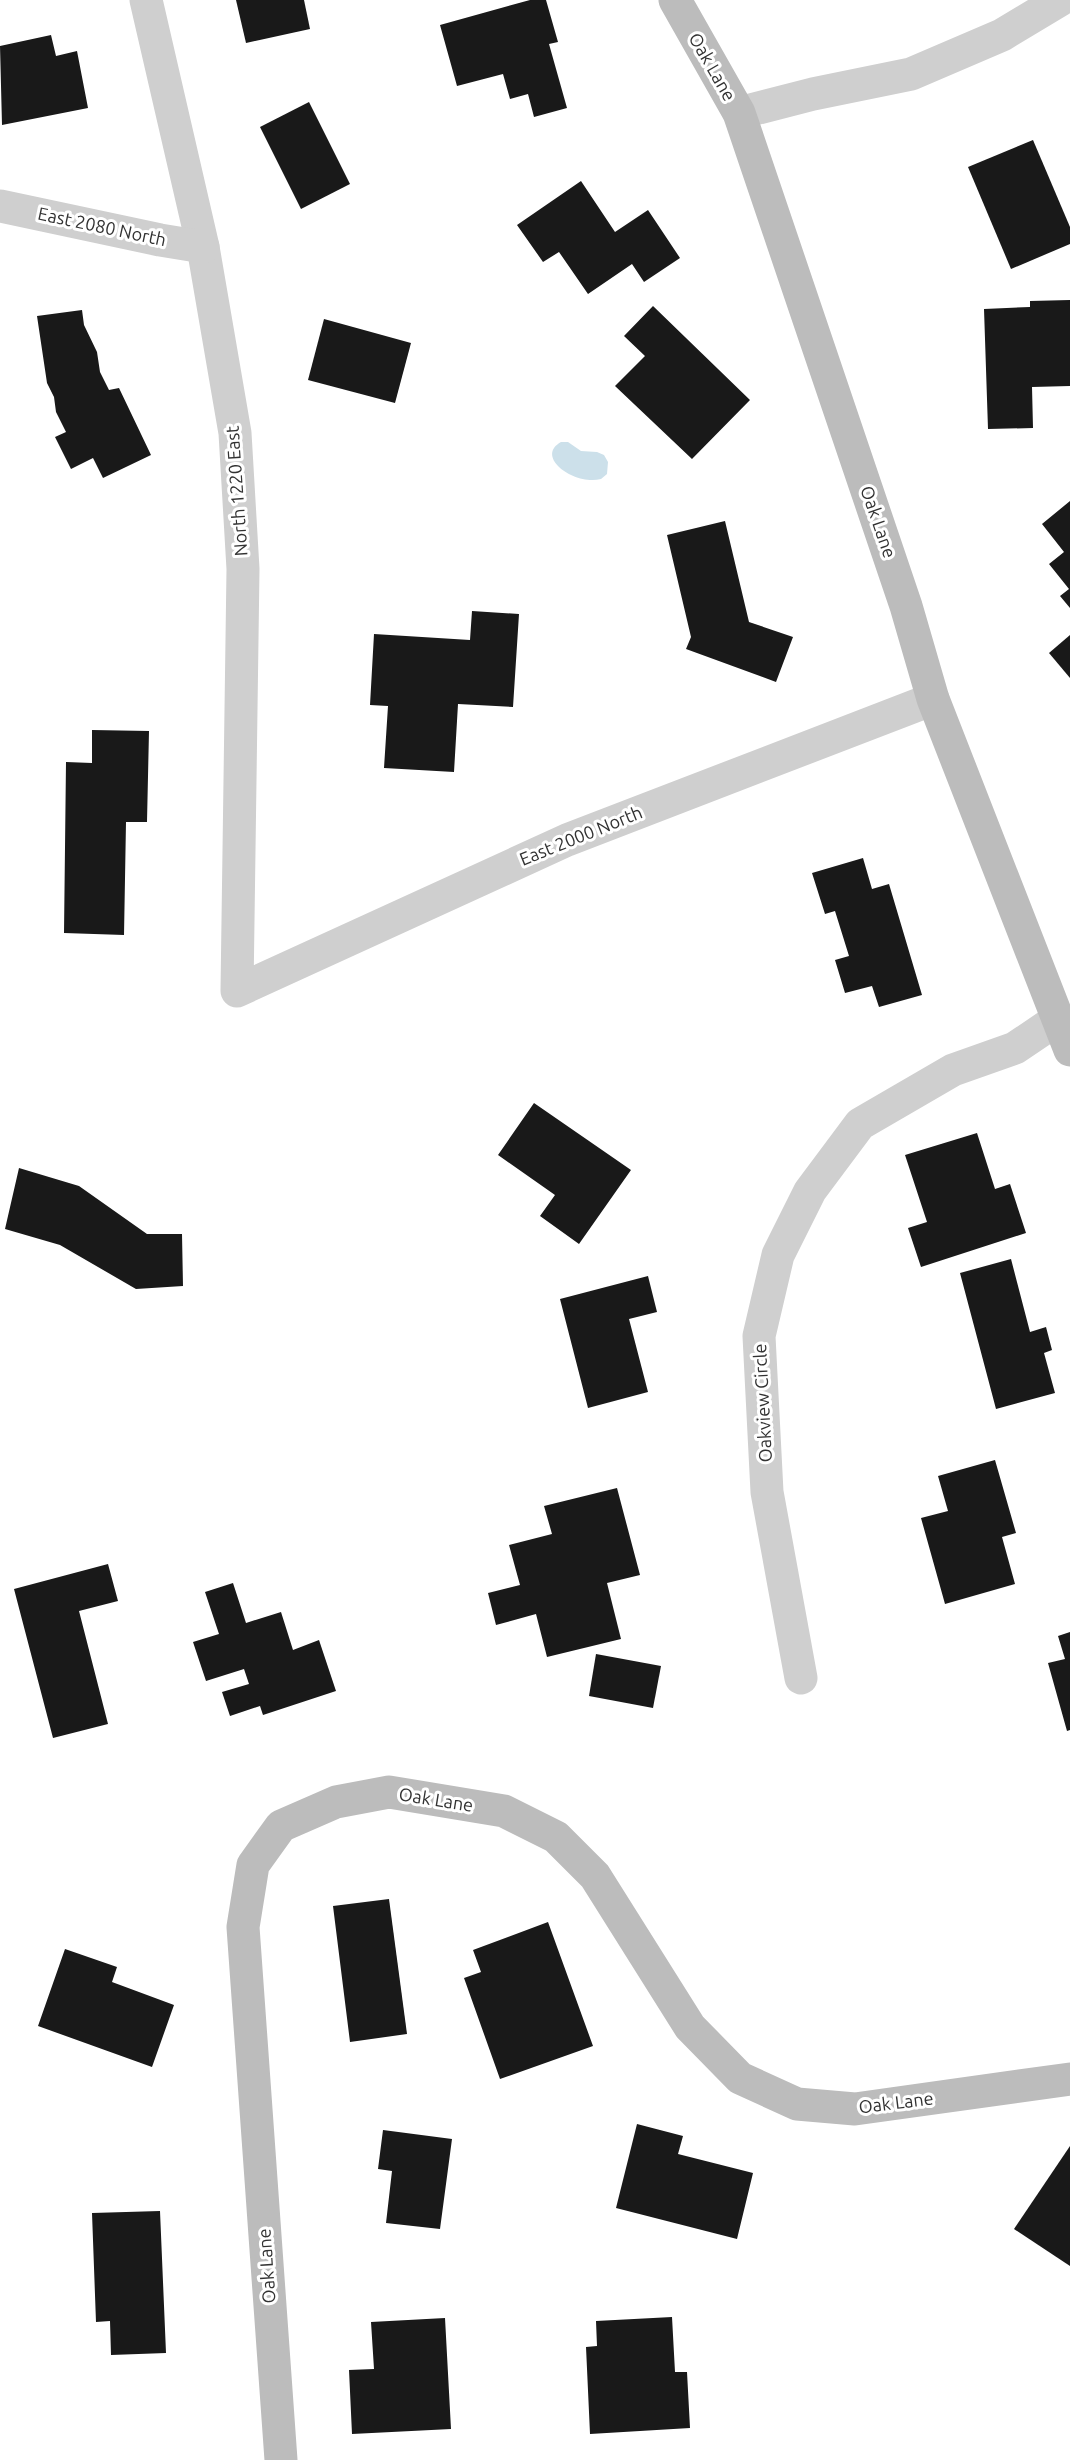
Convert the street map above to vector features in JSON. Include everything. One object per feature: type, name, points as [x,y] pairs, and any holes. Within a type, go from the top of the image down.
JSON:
[{"type":"street","name":"North 1220 East","points":[[146,0],[203,247],[235,433],[243,569],[237,991]]},
{"type":"street","name":"Oak Lane","points":[[675,0],[739,113],[906,606],[933,699],[1064,1021],[1070,1050]]},
{"type":"street","points":[[739,113],[911,74],[1002,35],[1060,0]]},
{"type":"street","name":"East 2080 North","points":[[0,206],[203,247]]},
{"type":"street","name":"East 2000 North","points":[[237,991],[567,840],[933,699]]},
{"type":"street","name":"Oakview Circle","points":[[801,1678],[767,1492],[759,1336],[778,1255],[810,1191],[860,1124],[953,1070],[1015,1048],[1064,1021]]},
{"type":"street","name":"Oak Lane","points":[[281,2460],[243,1927],[253,1865],[281,1826],[336,1802],[389,1792],[504,1811],[556,1837],[594,1876],[690,2027],[740,2078],[797,2104],[855,2109],[1070,2079]]},
{"type":"water","points":[[561,442],[568,442],[581,451],[604,455],[608,462],[607,474],[601,479],[591,480],[580,478],[561,469],[552,455],[554,448]]},
{"type":"building","points":[[236,0],[304,0],[310,29],[246,43]]},
{"type":"building","points":[[530,0],[546,0],[558,42],[549,44],[567,108],[534,117],[528,94],[510,99],[503,74],[457,86],[440,25]]},
{"type":"building","points":[[51,35],[56,56],[77,51],[88,108],[2,125],[0,46]]},
{"type":"building","points":[[309,102],[350,184],[301,209],[260,127]]},
{"type":"building","points":[[1033,140],[1070,227],[1070,244],[1011,269],[968,167]]},
{"type":"building","points":[[581,181],[615,232],[648,210],[680,258],[644,282],[632,264],[588,294],[559,252],[543,262],[517,225]]},
{"type":"building","points":[[1070,300],[1070,386],[1032,387],[1033,428],[988,429],[984,309],[1030,307],[1030,301]]},
{"type":"building","points":[[653,306],[750,400],[692,459],[615,386],[645,356],[624,336]]},
{"type":"building","points":[[82,310],[84,325],[97,352],[100,372],[109,390],[119,388],[151,455],[103,478],[93,458],[71,469],[55,437],[66,432],[56,412],[54,397],[47,383],[37,316]]},
{"type":"building","points":[[324,319],[411,343],[395,403],[308,380]]},
{"type":"building","points":[[1070,501],[1070,608],[1060,596],[1069,589],[1049,564],[1064,552],[1042,524]]},
{"type":"building","points":[[725,521],[749,622],[793,637],[776,682],[686,649],[691,637],[667,535]]},
{"type":"building","points":[[472,611],[519,614],[513,707],[458,704],[454,772],[384,768],[388,706],[370,705],[374,634],[470,640]]},
{"type":"building","points":[[1070,635],[1070,678],[1049,653]]},
{"type":"building","points":[[92,730],[149,731],[147,822],[126,822],[124,935],[64,933],[66,762],[92,763]]},
{"type":"building","points":[[863,858],[872,889],[889,884],[922,995],[879,1007],[872,986],[845,993],[835,960],[849,956],[835,911],[825,914],[812,873]]},
{"type":"building","points":[[534,1103],[631,1170],[579,1244],[540,1216],[555,1195],[498,1155]]},
{"type":"building","points":[[977,1133],[995,1189],[1010,1184],[1026,1233],[921,1267],[908,1228],[927,1222],[905,1155]]},
{"type":"building","points":[[19,1168],[79,1186],[147,1234],[182,1234],[183,1286],[136,1289],[60,1245],[5,1229]]},
{"type":"building","points":[[1011,1259],[1030,1332],[1046,1327],[1052,1350],[1044,1353],[1055,1393],[996,1409],[960,1273]]},
{"type":"building","points":[[648,1276],[657,1312],[629,1319],[648,1392],[588,1408],[560,1299]]},
{"type":"building","points":[[995,1460],[1016,1533],[1002,1537],[1015,1584],[945,1604],[921,1518],[948,1511],[938,1476]]},
{"type":"building","points":[[617,1488],[640,1575],[607,1583],[621,1639],[547,1657],[536,1614],[496,1625],[488,1593],[520,1585],[509,1545],[552,1534],[544,1506]]},
{"type":"building","points":[[108,1564],[118,1601],[79,1611],[108,1724],[53,1738],[14,1589]]},
{"type":"building","points":[[233,1583],[246,1623],[281,1612],[293,1650],[319,1640],[336,1691],[263,1715],[260,1706],[230,1716],[222,1692],[249,1684],[244,1669],[206,1681],[193,1642],[219,1634],[205,1592]]},
{"type":"building","points":[[1070,1632],[1070,1730],[1067,1731],[1048,1663],[1065,1659],[1058,1636]]},
{"type":"building","points":[[596,1654],[661,1666],[653,1708],[589,1696]]},
{"type":"building","points":[[389,1899],[407,2034],[350,2042],[333,1906]]},
{"type":"building","points":[[548,1922],[593,2046],[500,2079],[464,1978],[481,1972],[473,1950]]},
{"type":"building","points":[[65,1949],[117,1967],[112,1982],[174,2005],[152,2067],[38,2026]]},
{"type":"building","points":[[637,2124],[683,2136],[678,2154],[753,2173],[737,2239],[616,2208]]},
{"type":"building","points":[[383,2130],[452,2139],[440,2229],[386,2223],[392,2171],[378,2169]]},
{"type":"building","points":[[1070,2146],[1070,2266],[1014,2229]]},
{"type":"building","points":[[160,2211],[166,2353],[111,2355],[110,2321],[96,2322],[92,2213]]},
{"type":"building","points":[[672,2317],[675,2372],[687,2372],[690,2428],[590,2434],[586,2347],[597,2346],[596,2321]]},
{"type":"building","points":[[445,2318],[451,2429],[352,2434],[349,2370],[374,2369],[371,2322]]}]
